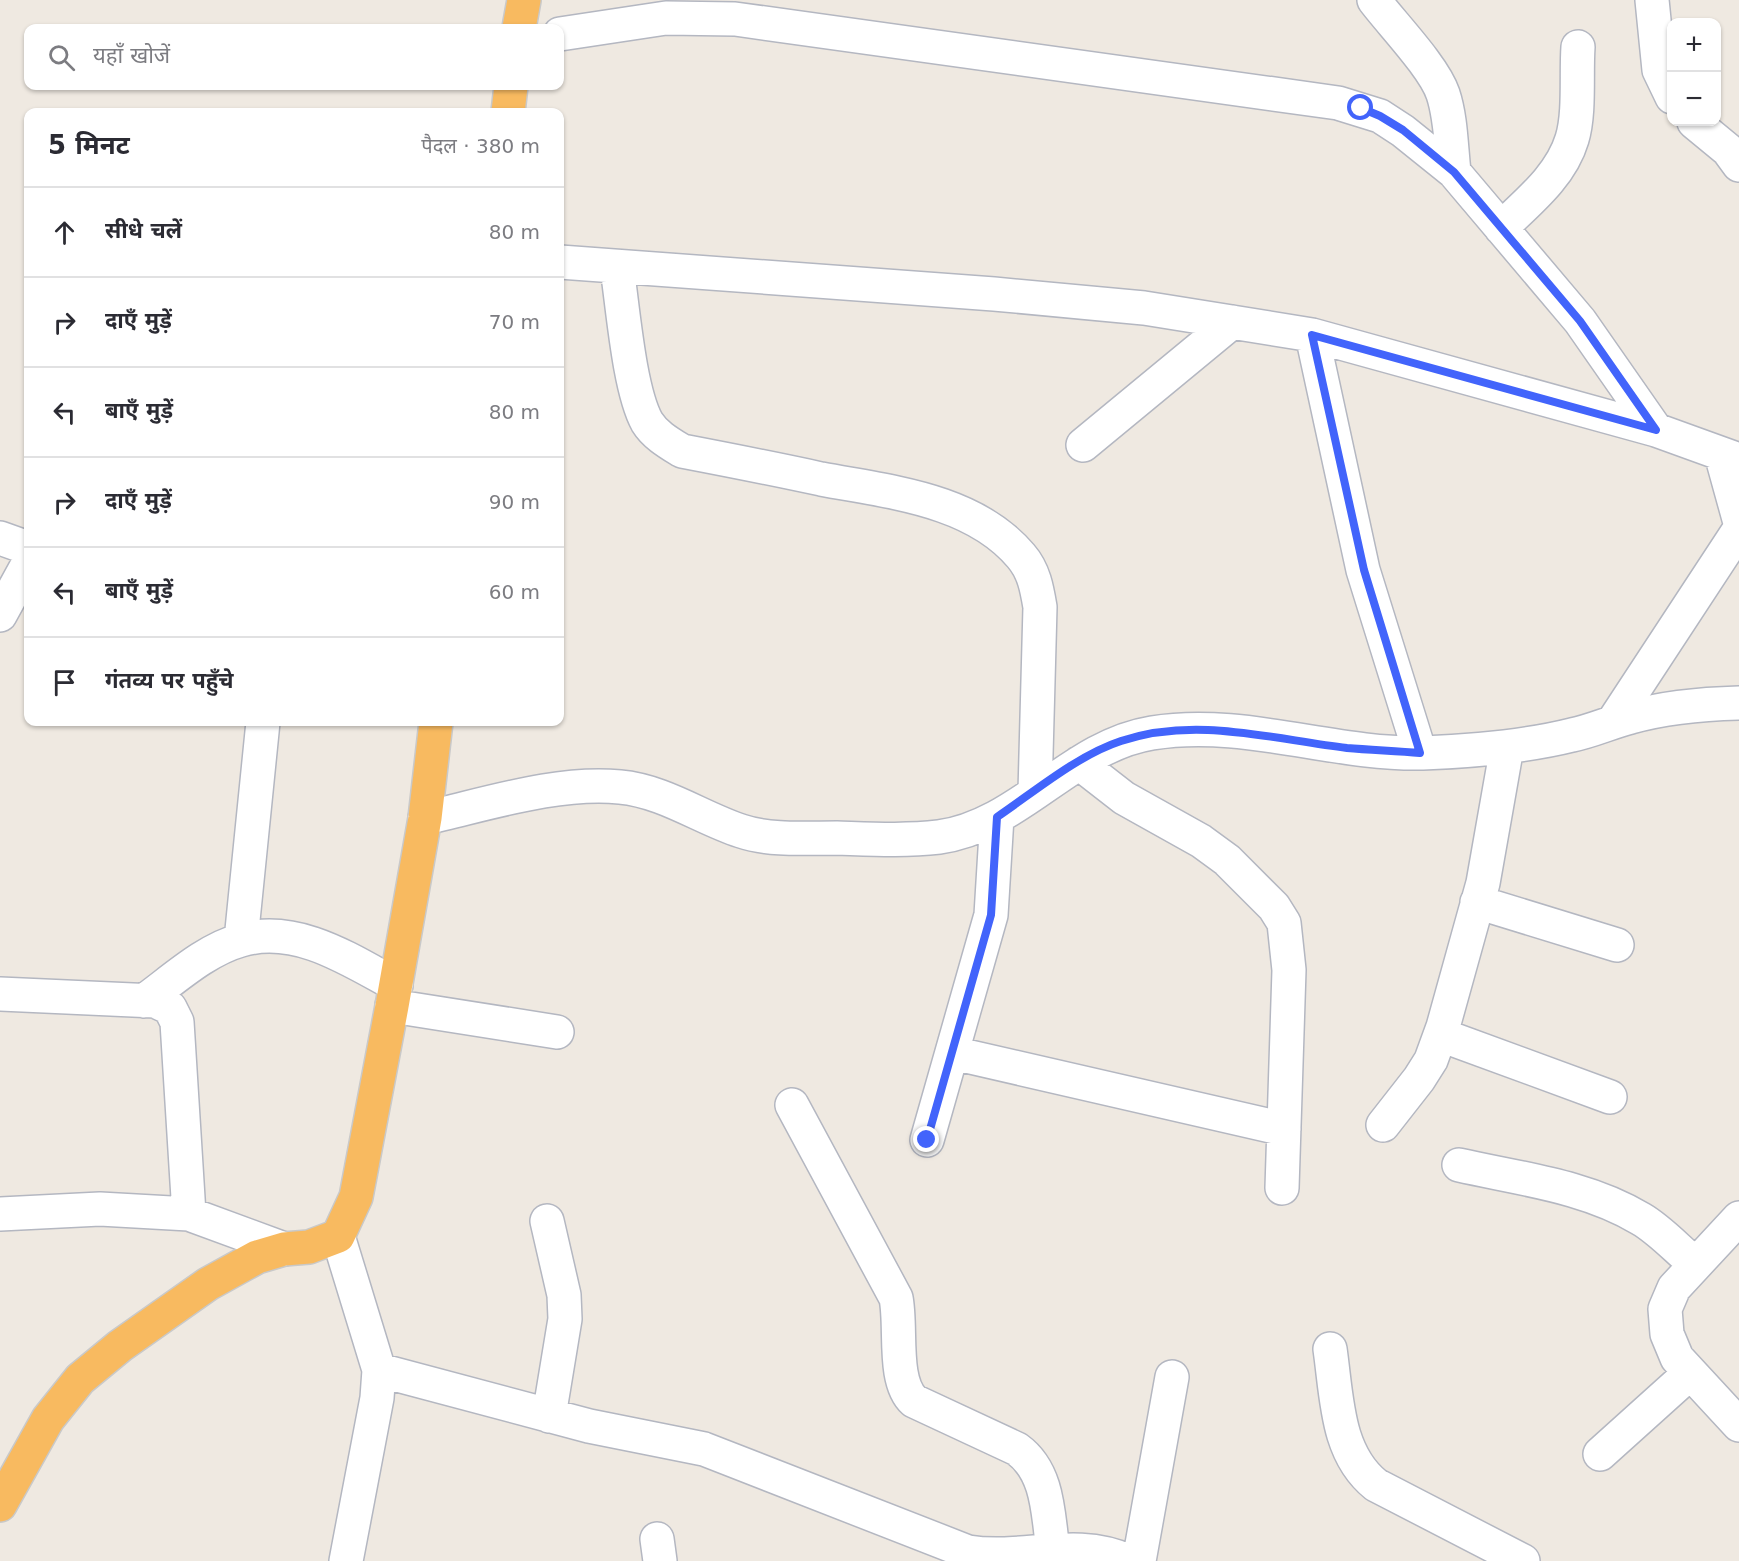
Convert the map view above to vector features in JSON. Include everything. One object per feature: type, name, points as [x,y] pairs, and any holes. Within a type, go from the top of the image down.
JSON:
[{"type":"highway","points":[[520,24],[524,0]]},
{"type":"highway","points":[[508,108],[511,90]]},
{"type":"highway","points":[[0,1505],[48,1419],[80,1378],[120,1346],[208,1284],[257,1257],[284,1248],[309,1247],[338,1236],[356,1197],[425,818],[436,726]]},
{"type":"street","points":[[1374,0],[1431,72],[1442,92],[1448,117],[1454,172]]},
{"type":"street","points":[[1652,0],[1659,70],[1667,88]]},
{"type":"street","points":[[564,33],[666,18],[735,19],[1338,103],[1380,116],[1403,130],[1454,172],[1580,321],[1656,430]]},
{"type":"street","points":[[1501,228],[1550,181],[1573,138],[1578,46]]},
{"type":"street","points":[[1699,126],[1735,156]]},
{"type":"street","points":[[564,262],[994,294],[1144,308],[1312,335],[1656,430],[1730,457],[1739,519]]},
{"type":"street","points":[[617,268],[638,399],[648,423],[663,440],[682,451],[917,497],[982,524],[1004,539],[1022,557],[1035,579],[1040,607],[1035,792]]},
{"type":"street","points":[[1083,446],[1232,322]]},
{"type":"street","points":[[1312,335],[1364,570],[1420,753]]},
{"type":"street","points":[[1613,723],[1739,530]]},
{"type":"street","points":[[0,538],[24,547]]},
{"type":"street","points":[[0,615],[24,571]]},
{"type":"street","points":[[425,818],[590,785],[624,787],[659,795],[747,833],[788,838],[940,837],[968,830],[997,817],[1079,763],[1119,741],[1150,733],[1187,729],[1236,731],[1346,748],[1420,753],[1507,747],[1575,735],[1679,707],[1739,703]]},
{"type":"street","points":[[241,940],[262,726]]},
{"type":"street","points":[[1383,1125],[1419,1079],[1431,1060],[1441,1035],[1488,857],[1507,747]]},
{"type":"street","points":[[1079,763],[1124,798],[1202,842],[1227,860],[1274,907],[1284,922],[1289,970],[1282,1188]]},
{"type":"street","points":[[927,1140],[991,915],[997,817]]},
{"type":"street","points":[[1477,902],[1617,945]]},
{"type":"street","points":[[144,1001],[206,956],[241,940],[275,936],[332,951],[394,996],[557,1032]]},
{"type":"street","points":[[0,994],[155,1001],[170,1008],[177,1022],[189,1214]]},
{"type":"street","points":[[1441,1035],[1610,1097]]},
{"type":"street","points":[[953,1053],[1284,1129]]},
{"type":"street","points":[[792,1105],[896,1298],[899,1316],[901,1376],[907,1395],[914,1401],[1017,1449],[1030,1458],[1044,1490],[1043,1555]]},
{"type":"street","points":[[1460,1165],[1581,1191],[1613,1204],[1644,1221],[1694,1263]]},
{"type":"street","points":[[0,1214],[100,1209],[189,1214],[284,1248]]},
{"type":"street","points":[[1739,1218],[1694,1263],[1674,1288],[1665,1309],[1667,1334],[1677,1358],[1739,1425]]},
{"type":"street","points":[[547,1221],[564,1295],[565,1319],[549,1416]]},
{"type":"street","points":[[338,1236],[379,1370],[377,1398],[346,1561]]},
{"type":"street","points":[[1330,1349],[1342,1432],[1348,1452],[1361,1472],[1376,1485],[1523,1561]]},
{"type":"street","points":[[379,1370],[639,1438],[704,1449],[936,1550],[990,1556],[1043,1555],[1096,1550],[1128,1561]]},
{"type":"street","points":[[1599,1454],[1690,1373]]},
{"type":"street","points":[[1139,1561],[1172,1377]]},
{"type":"route","points":[[927,1140],[991,915],[997,817],[1093,753],[1119,741],[1150,733],[1187,729],[1236,731],[1285,736],[1346,748],[1420,753],[1364,570],[1312,335],[1410,360],[1656,430],[1580,321],[1454,172],[1403,130],[1361,108]]}]
